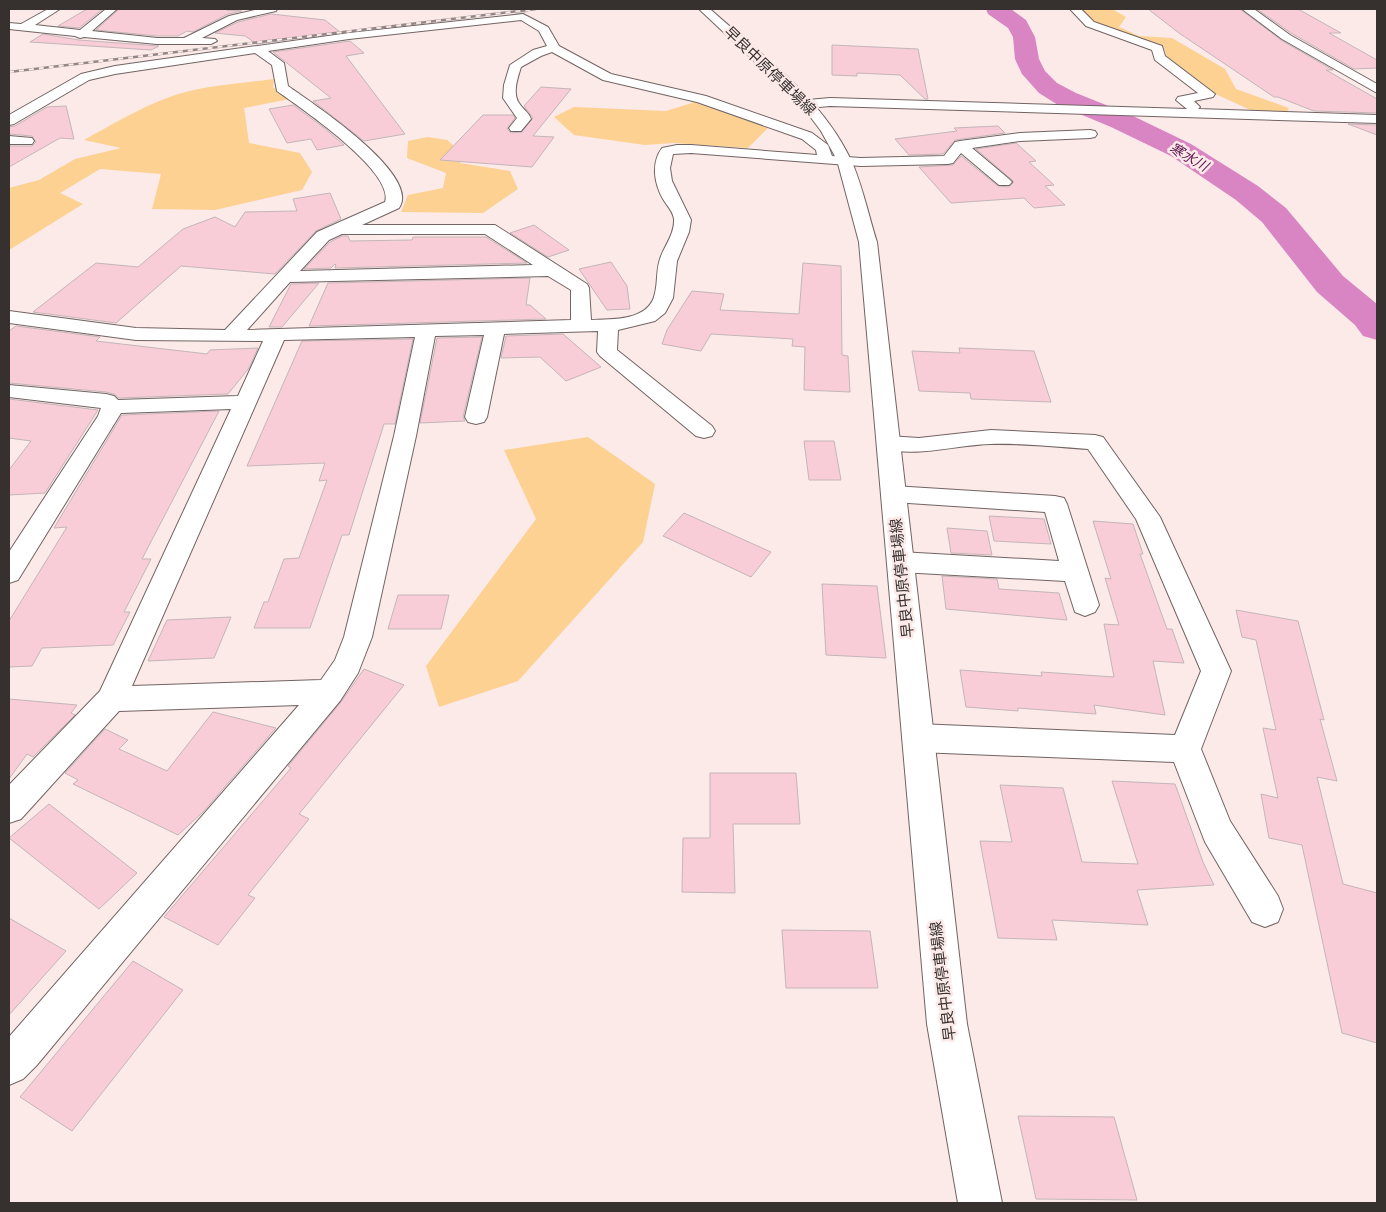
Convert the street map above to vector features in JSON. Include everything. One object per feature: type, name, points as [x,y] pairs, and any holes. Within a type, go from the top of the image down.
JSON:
[{"type":"street","points":[[22,28],[55,9]]},
{"type":"street","points":[[80,35],[112,9]]},
{"type":"street","points":[[182,42],[233,18],[272,9]]},
{"type":"street","name":"早良中原停車場線","points":[[704,9],[808,104],[828,130],[835,160],[868,242],[947,1024],[980,1203]]},
{"type":"street","points":[[1075,9],[1090,24],[1158,48],[1159,57],[1208,94],[1184,100],[1200,113]]},
{"type":"street","points":[[1247,9],[1286,37],[1377,90]]},
{"type":"street","points":[[9,121],[48,97],[92,75],[256,49],[523,15],[544,29],[554,48],[607,77],[701,98],[807,136],[835,160]]},
{"type":"street","points":[[331,27],[370,22]]},
{"type":"street","points":[[9,26],[80,35],[182,42],[223,40]]},
{"type":"street","points":[[516,128],[524,119],[522,113],[512,108],[508,98],[516,65],[554,48]]},
{"type":"street","points":[[230,336],[323,236],[392,205],[396,194],[387,175],[325,118],[282,88],[278,63],[256,49]]},
{"type":"street","points":[[19,99],[48,97]]},
{"type":"street","points":[[808,104],[830,102],[1059,111],[1200,113],[1377,119]]},
{"type":"street","points":[[9,317],[136,334],[230,336],[629,323],[645,318],[658,309],[665,292],[668,259],[682,231],[682,215],[664,183],[663,158],[667,151],[677,148],[835,160],[948,160],[960,145],[1020,137],[1090,134]]},
{"type":"street","points":[[9,140],[27,141]]},
{"type":"street","points":[[960,145],[1004,182]]},
{"type":"street","points":[[336,230],[489,229],[580,288],[581,326]]},
{"type":"street","points":[[284,277],[553,270]]},
{"type":"street","points":[[608,325],[607,352],[704,431]]},
{"type":"street","points":[[476,417],[494,328]]},
{"type":"street","points":[[9,1065],[29,1044],[329,692],[348,665],[358,637],[405,436],[426,330]]},
{"type":"street","points":[[9,808],[111,699],[276,335]]},
{"type":"street","points":[[9,391],[106,401],[112,407],[246,402]]},
{"type":"street","points":[[9,573],[109,416],[112,407]]},
{"type":"street","points":[[888,443],[919,445],[991,437],[1095,442],[1148,517],[1216,671],[1185,749],[1217,830],[1265,909]]},
{"type":"street","points":[[893,494],[1055,504],[1085,605]]},
{"type":"street","points":[[900,562],[1075,572]]},
{"type":"street","points":[[111,699],[329,692]]},
{"type":"street","points":[[918,738],[1185,749]]},
{"type":"shaded area","points":[[1081,9],[1112,9],[1126,17],[1119,27],[1139,36],[1172,38],[1225,69],[1236,89],[1289,108],[1286,113],[1255,112],[1211,92],[1167,57],[1164,48],[1097,24]]},
{"type":"shaded area","points":[[274,79],[273,87],[290,99],[244,108],[249,143],[300,153],[312,172],[302,190],[215,210],[152,209],[161,174],[100,169],[60,193],[83,204],[9,250],[9,188],[39,180],[75,159],[121,148],[84,140],[156,102],[193,90]]},
{"type":"shaded area","points":[[695,102],[768,128],[748,148],[674,143],[645,145],[574,135],[554,117],[574,107],[666,111]]},
{"type":"shaded area","points":[[428,137],[447,140],[461,152],[460,163],[510,171],[518,189],[483,213],[401,212],[408,195],[443,188],[446,173],[407,158],[408,141]]},
{"type":"shaded area","points":[[588,437],[655,484],[643,542],[518,681],[439,707],[426,666],[536,519],[504,450]]},
{"type":"building","points":[[87,9],[103,9],[79,28],[58,26]]},
{"type":"building","points":[[119,9],[229,9],[227,10],[242,11],[228,14],[193,32],[187,31],[178,36],[157,36],[96,30]]},
{"type":"building","points":[[1148,9],[1240,9],[1281,40],[1333,70],[1326,70],[1377,99],[1377,113],[1314,111],[1274,97],[1179,33]]},
{"type":"building","points":[[1257,9],[1298,9],[1341,33],[1329,33],[1377,60],[1377,68],[1354,69],[1291,33]]},
{"type":"building","points":[[271,14],[325,20],[340,32],[257,44],[245,36],[215,33],[238,22]]},
{"type":"building","points":[[43,34],[79,40],[159,46],[151,50],[30,42]]},
{"type":"building","points":[[350,41],[364,53],[346,56],[405,134],[364,141],[313,101],[331,98],[273,52]]},
{"type":"building","points":[[832,45],[918,49],[928,99],[925,99],[900,75],[857,73],[857,76],[832,75]]},
{"type":"building","points":[[541,87],[571,89],[533,136],[554,137],[532,167],[440,160],[483,115],[513,115],[515,118],[507,129],[511,133],[522,132],[533,118],[524,106]]},
{"type":"building","points":[[293,105],[344,145],[317,150],[311,139],[287,143],[269,109]]},
{"type":"building","points":[[66,106],[74,139],[60,138],[9,167],[9,146],[32,146],[36,142],[32,136],[9,134],[9,127],[15,126],[47,107]]},
{"type":"building","points":[[1348,124],[1377,125],[1377,135]]},
{"type":"building","points":[[998,126],[1005,133],[955,140],[943,154],[909,155],[895,139],[957,131],[954,128]]},
{"type":"building","points":[[1016,143],[1036,161],[1029,162],[1054,185],[1045,186],[1065,205],[1034,208],[1024,198],[951,203],[919,167],[953,165],[961,156],[998,186],[1009,187],[1013,181],[976,149]]},
{"type":"building","points":[[330,193],[341,219],[316,231],[275,274],[181,266],[116,323],[33,312],[96,263],[138,267],[183,229],[215,217],[235,227],[245,212],[297,211],[293,199]]},
{"type":"building","points":[[534,225],[569,250],[548,257],[510,233]]},
{"type":"building","points":[[342,236],[348,236],[350,241],[412,240],[413,237],[486,237],[527,263],[335,268],[335,264],[331,268],[304,269],[330,242]]},
{"type":"building","points":[[611,262],[627,286],[630,309],[607,310],[579,269]]},
{"type":"building","points":[[803,263],[841,266],[842,355],[848,356],[850,392],[804,390],[805,347],[792,346],[793,339],[711,334],[701,351],[662,344],[667,330],[692,291],[724,294],[720,310],[799,314]]},
{"type":"building","points":[[530,278],[526,305],[530,305],[546,319],[309,326],[328,283]]},
{"type":"building","points":[[319,283],[282,327],[269,327],[291,284]]},
{"type":"building","points":[[16,326],[100,337],[96,341],[207,354],[210,350],[258,348],[249,368],[228,394],[119,398],[114,394],[106,392],[9,383],[9,331]]},
{"type":"building","points":[[563,334],[601,367],[566,381],[540,357],[501,358],[506,336]]},
{"type":"building","points":[[482,337],[463,417],[465,421],[420,423],[437,338]]},
{"type":"building","points":[[413,339],[395,424],[384,424],[349,535],[342,535],[310,628],[254,628],[264,602],[268,602],[284,559],[299,558],[327,480],[319,481],[325,463],[247,466],[302,341]]},
{"type":"building","points":[[959,348],[1034,351],[1051,402],[971,399],[970,393],[919,391],[912,351],[960,353]]},
{"type":"building","points":[[9,399],[98,410],[45,493],[9,495],[9,470],[31,441],[9,438]]},
{"type":"building","points":[[219,411],[142,559],[151,559],[124,612],[130,612],[113,645],[42,648],[32,666],[9,667],[9,621],[67,527],[54,528],[122,415]]},
{"type":"building","points":[[804,441],[834,441],[841,480],[809,480]]},
{"type":"building","points":[[684,513],[771,552],[751,577],[663,536]]},
{"type":"building","points":[[989,516],[1044,519],[1051,544],[994,541]]},
{"type":"building","points":[[1093,521],[1133,524],[1143,554],[1140,554],[1167,629],[1172,629],[1184,663],[1153,661],[1165,715],[1094,705],[1096,714],[1018,708],[1018,711],[966,707],[960,670],[1042,676],[1041,672],[1114,677],[1104,624],[1119,625],[1105,578],[1111,579]]},
{"type":"building","points":[[947,528],[987,531],[992,555],[951,553]]},
{"type":"building","points":[[942,576],[997,579],[999,589],[1059,593],[1067,620],[946,609]]},
{"type":"building","points":[[822,584],[877,586],[886,658],[826,655]]},
{"type":"building","points":[[398,595],[449,595],[441,629],[388,629]]},
{"type":"building","points":[[1236,610],[1298,621],[1324,720],[1320,719],[1337,781],[1317,777],[1343,884],[1377,893],[1377,1043],[1342,1033],[1302,845],[1269,838],[1261,794],[1278,798],[1263,728],[1276,730],[1256,640],[1242,637]]},
{"type":"building","points":[[231,617],[214,658],[148,661],[167,620]]},
{"type":"building","points":[[364,669],[404,685],[299,814],[309,819],[248,895],[255,898],[218,945],[164,917],[291,768],[288,766],[341,702]]},
{"type":"building","points":[[9,699],[77,705],[71,713],[75,715],[33,757],[27,754],[9,779]]},
{"type":"building","points":[[213,712],[276,728],[203,812],[178,835],[73,784],[78,780],[65,773],[105,729],[128,740],[119,749],[167,771]]},
{"type":"building","points":[[710,773],[796,773],[800,824],[733,824],[735,893],[682,892],[683,838],[710,838]]},
{"type":"building","points":[[1112,781],[1175,784],[1203,862],[1214,885],[1137,890],[1148,925],[1052,920],[1057,940],[998,938],[980,841],[1012,842],[1000,785],[1063,788],[1082,862],[1138,864]]},
{"type":"building","points":[[49,804],[137,873],[99,909],[9,838]]},
{"type":"building","points":[[9,918],[66,951],[9,1015]]},
{"type":"building","points":[[782,930],[870,931],[878,988],[786,988]]},
{"type":"building","points":[[133,961],[183,990],[72,1131],[20,1097]]},
{"type":"building","points":[[1018,1116],[1114,1117],[1137,1200],[1036,1199]]},
{"type":"waterway","name":"寒水川","points":[[996,9],[1010,17],[1018,25],[1024,37],[1027,59],[1034,74],[1048,88],[1067,99],[1121,121],[1181,150],[1247,193],[1274,215],[1330,284],[1369,317],[1377,328]]},
{"type":"tunnel","points":[[520,9],[522,14]]},
{"type":"railway","points":[[9,72],[536,9]]}]
